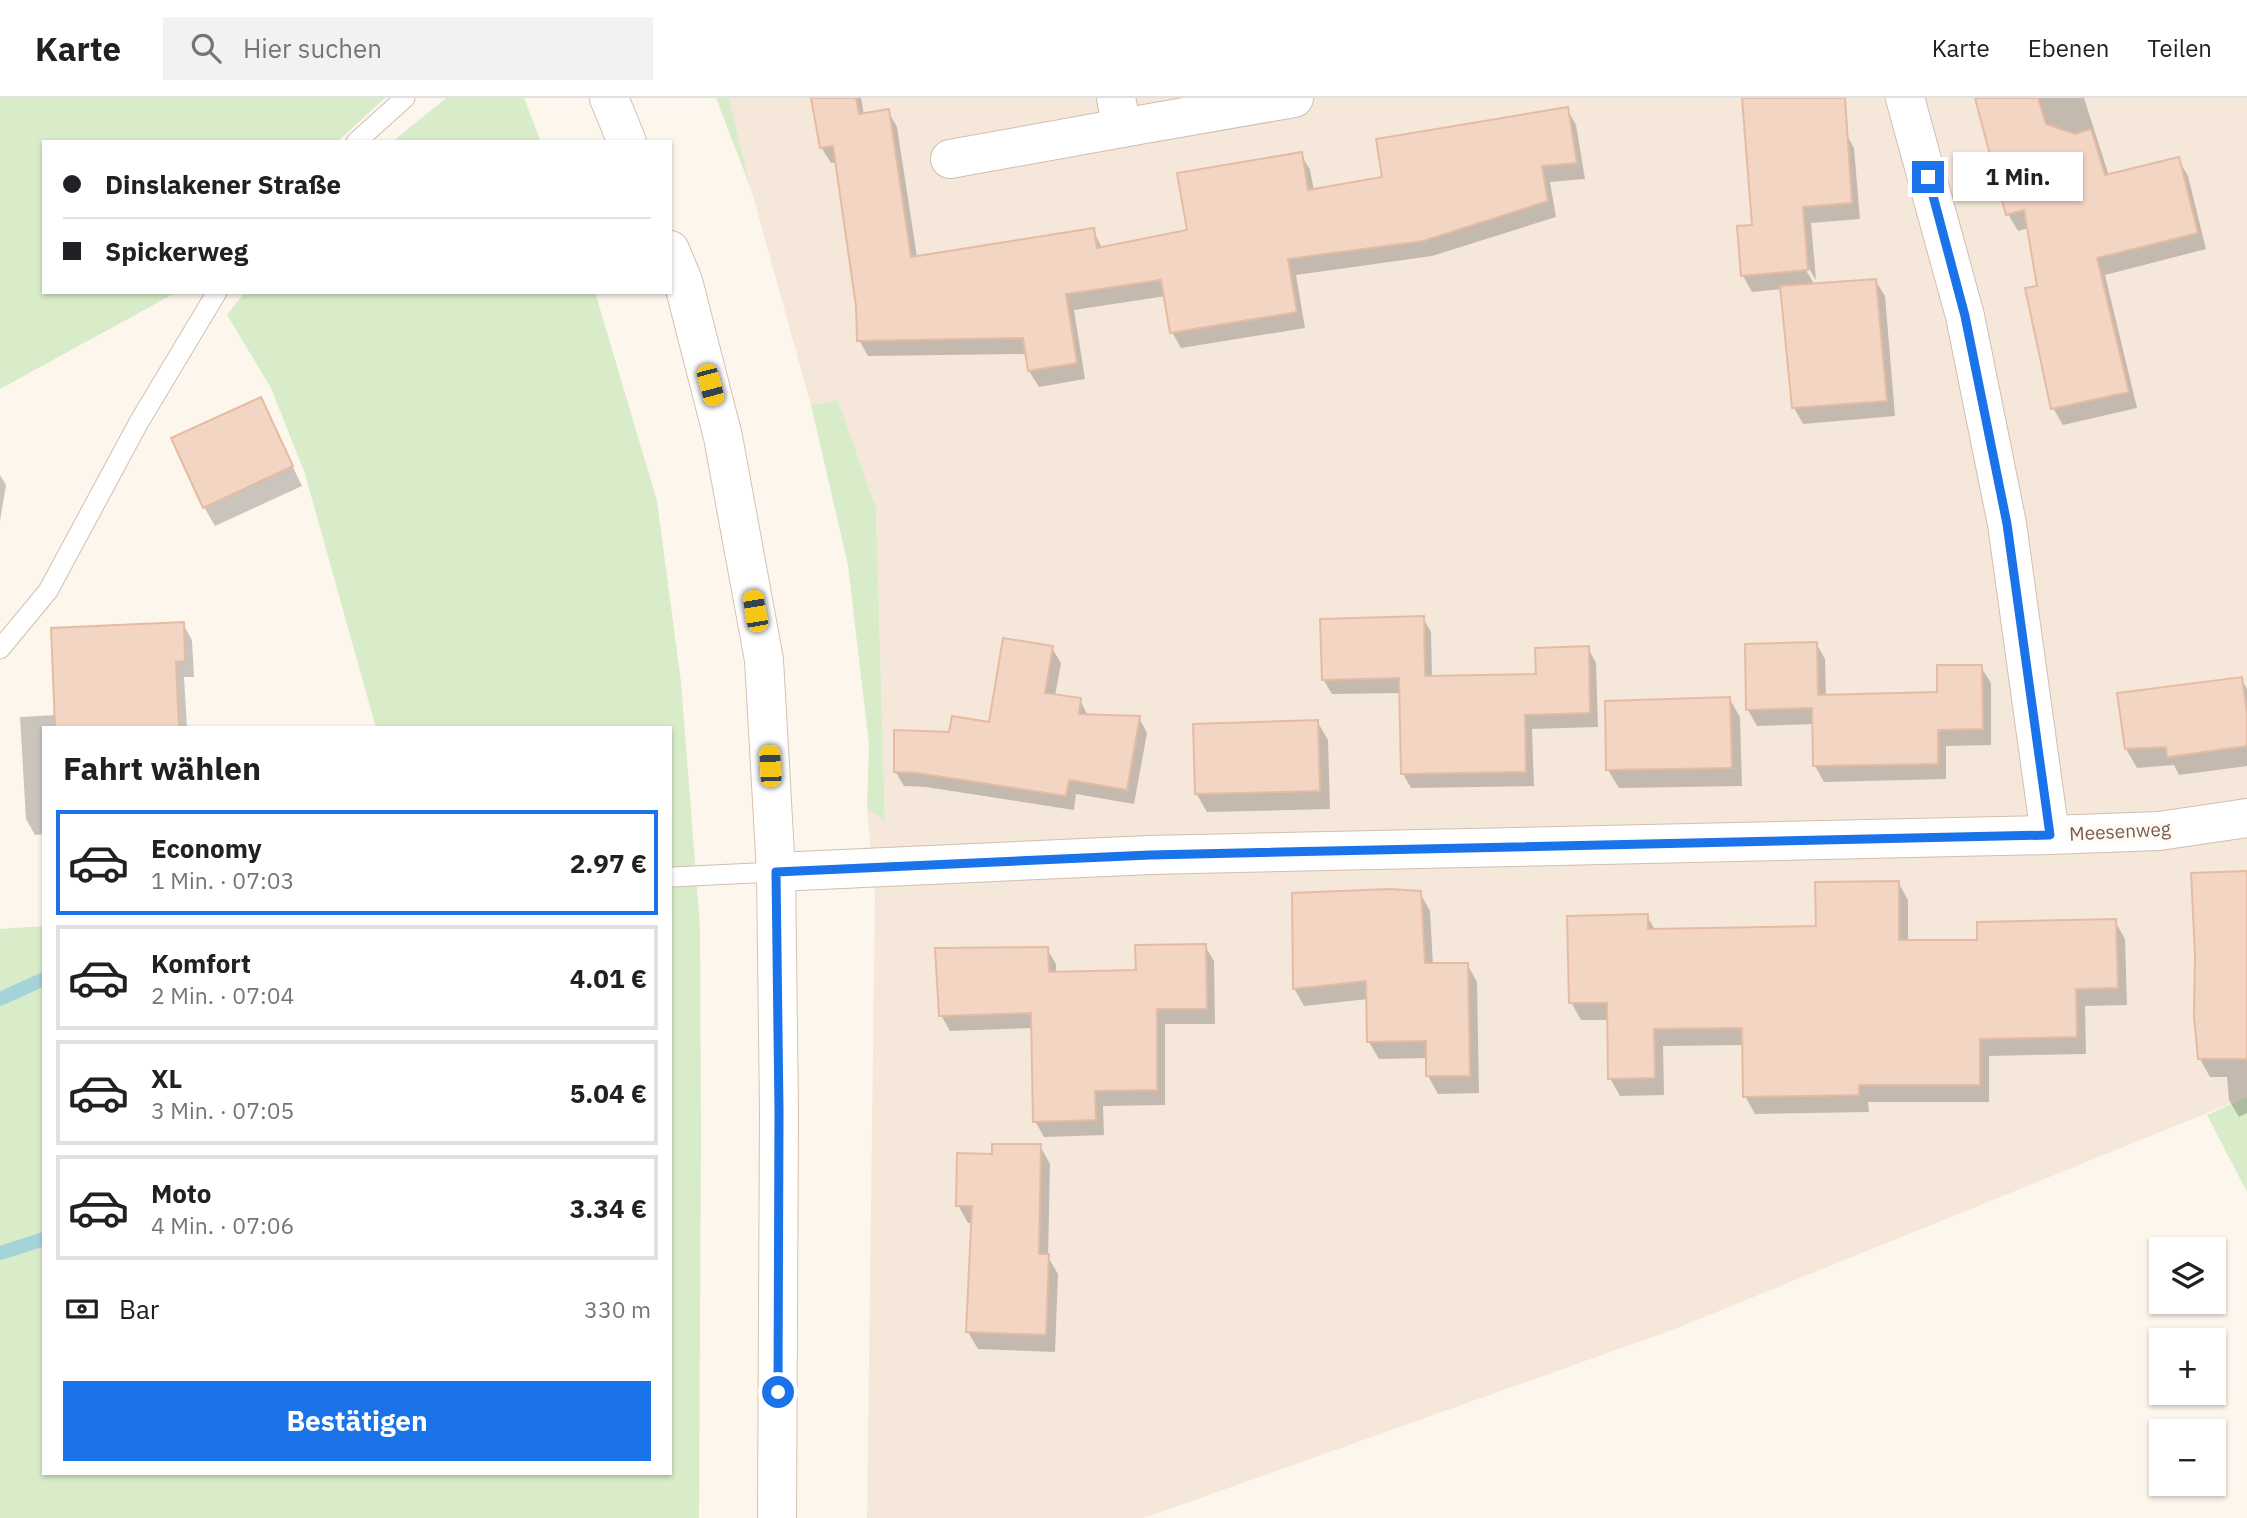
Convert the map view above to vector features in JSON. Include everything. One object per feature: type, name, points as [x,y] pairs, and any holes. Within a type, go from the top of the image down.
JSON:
[{"type":"street","points":[[609,98],[626,140]]},
{"type":"street","points":[[950,159],[1119,113],[1294,98]]},
{"type":"street","points":[[1905,98],[1965,316],[2007,524],[2050,835]]},
{"type":"street","points":[[672,255],[683,281],[723,437],[764,660],[776,872],[779,1111],[777,1518]]},
{"type":"street","name":"Meesenweg","points":[[776,872],[1150,855],[2159,831],[2247,818]]},
{"type":"lane","points":[[358,140],[405,98]]},
{"type":"lane","points":[[0,649],[48,591],[139,422],[216,294]]},
{"type":"lane","points":[[672,877],[776,872]]},
{"type":"shaded area","points":[[729,98],[2247,98],[2247,1097],[1672,1330],[1144,1518],[867,1518],[875,895],[867,809],[885,819],[876,508],[838,400],[811,405],[751,189]]},
{"type":"green space","points":[[0,98],[385,98],[339,140],[42,140],[42,294],[173,294],[0,389]]},
{"type":"green space","points":[[446,98],[524,98],[540,140],[394,140]]},
{"type":"green space","points":[[716,98],[729,98],[751,189]]},
{"type":"green space","points":[[243,294],[596,294],[657,501],[681,682],[700,927],[699,1518],[0,1518],[0,929],[42,926],[42,1475],[672,1475],[672,726],[375,726],[305,474],[271,388],[227,315]]},
{"type":"green space","points":[[838,400],[876,508],[885,820],[867,809],[869,745],[848,565],[811,405]]},
{"type":"green space","points":[[2247,1097],[2247,1192],[2207,1115]]},
{"type":"building","points":[[811,98],[856,98],[859,114],[889,109],[911,257],[1094,228],[1097,248],[1187,230],[1177,173],[1302,152],[1308,190],[1382,177],[1376,139],[1568,107],[1577,163],[1542,166],[1548,201],[1423,241],[1288,259],[1297,312],[1170,333],[1161,280],[1066,294],[1077,363],[1028,371],[1023,338],[857,341],[856,306],[833,146],[820,148]]},
{"type":"building","points":[[1742,98],[1845,98],[1852,203],[1803,207],[1808,270],[1741,276],[1737,226],[1752,225]]},
{"type":"building","points":[[1975,98],[2038,98],[2046,124],[2075,134],[2091,129],[2105,175],[2179,157],[2198,233],[2097,258],[2129,392],[2051,409],[2025,288],[2037,286],[2024,210],[2006,215]]},
{"type":"building","points":[[1876,279],[1887,401],[1792,408],[1780,286]]},
{"type":"building","points":[[261,397],[293,466],[203,508],[171,438]]},
{"type":"building","points":[[1424,616],[1425,676],[1536,674],[1535,648],[1589,646],[1590,713],[1525,715],[1526,772],[1401,774],[1399,678],[1322,680],[1320,619]]},
{"type":"building","points":[[184,622],[185,661],[176,662],[179,726],[55,726],[51,628]]},
{"type":"building","points":[[1003,638],[1053,646],[1045,693],[1081,698],[1079,714],[1140,716],[1127,790],[1069,780],[1066,796],[917,773],[894,772],[894,730],[949,732],[952,716],[989,722]]},
{"type":"building","points":[[1817,642],[1818,695],[1937,692],[1937,665],[1982,665],[1983,729],[1938,730],[1938,764],[1813,766],[1812,708],[1746,710],[1745,644]]},
{"type":"building","points":[[2242,677],[2247,713],[2247,746],[2167,757],[2166,747],[2125,749],[2117,693]]},
{"type":"building","points":[[1730,697],[1732,768],[1606,770],[1605,701]]},
{"type":"building","points":[[1318,720],[1320,791],[1195,794],[1193,724]]},
{"type":"building","points":[[2247,871],[2247,1059],[2198,1059],[2194,1017],[2195,954],[2191,873]]},
{"type":"building","points":[[1899,881],[1899,940],[1977,940],[1977,922],[2116,919],[2118,988],[2076,989],[2077,1037],[1980,1039],[1980,1085],[1859,1085],[1859,1095],[1743,1097],[1742,1028],[1654,1029],[1655,1078],[1608,1079],[1607,1003],[1569,1003],[1567,916],[1648,914],[1648,929],[1816,926],[1815,882]]},
{"type":"building","points":[[1389,889],[1421,891],[1425,963],[1468,963],[1470,1076],[1426,1076],[1426,1041],[1367,1042],[1366,981],[1293,989],[1292,893]]},
{"type":"building","points":[[1206,944],[1207,1009],[1157,1009],[1157,1090],[1095,1091],[1096,1120],[1033,1122],[1031,1013],[939,1016],[935,948],[1048,947],[1049,972],[1136,970],[1135,945]]},
{"type":"building","points":[[992,1144],[1041,1144],[1039,1254],[1049,1254],[1046,1335],[966,1332],[972,1206],[956,1206],[957,1153],[992,1154]]},
{"type":"waterway","points":[[0,999],[42,980]]},
{"type":"waterway","points":[[0,1253],[42,1240]]},
{"type":"route","points":[[778,1392],[776,872],[1150,855],[2050,835],[2007,524],[1965,316],[1928,177]]}]
